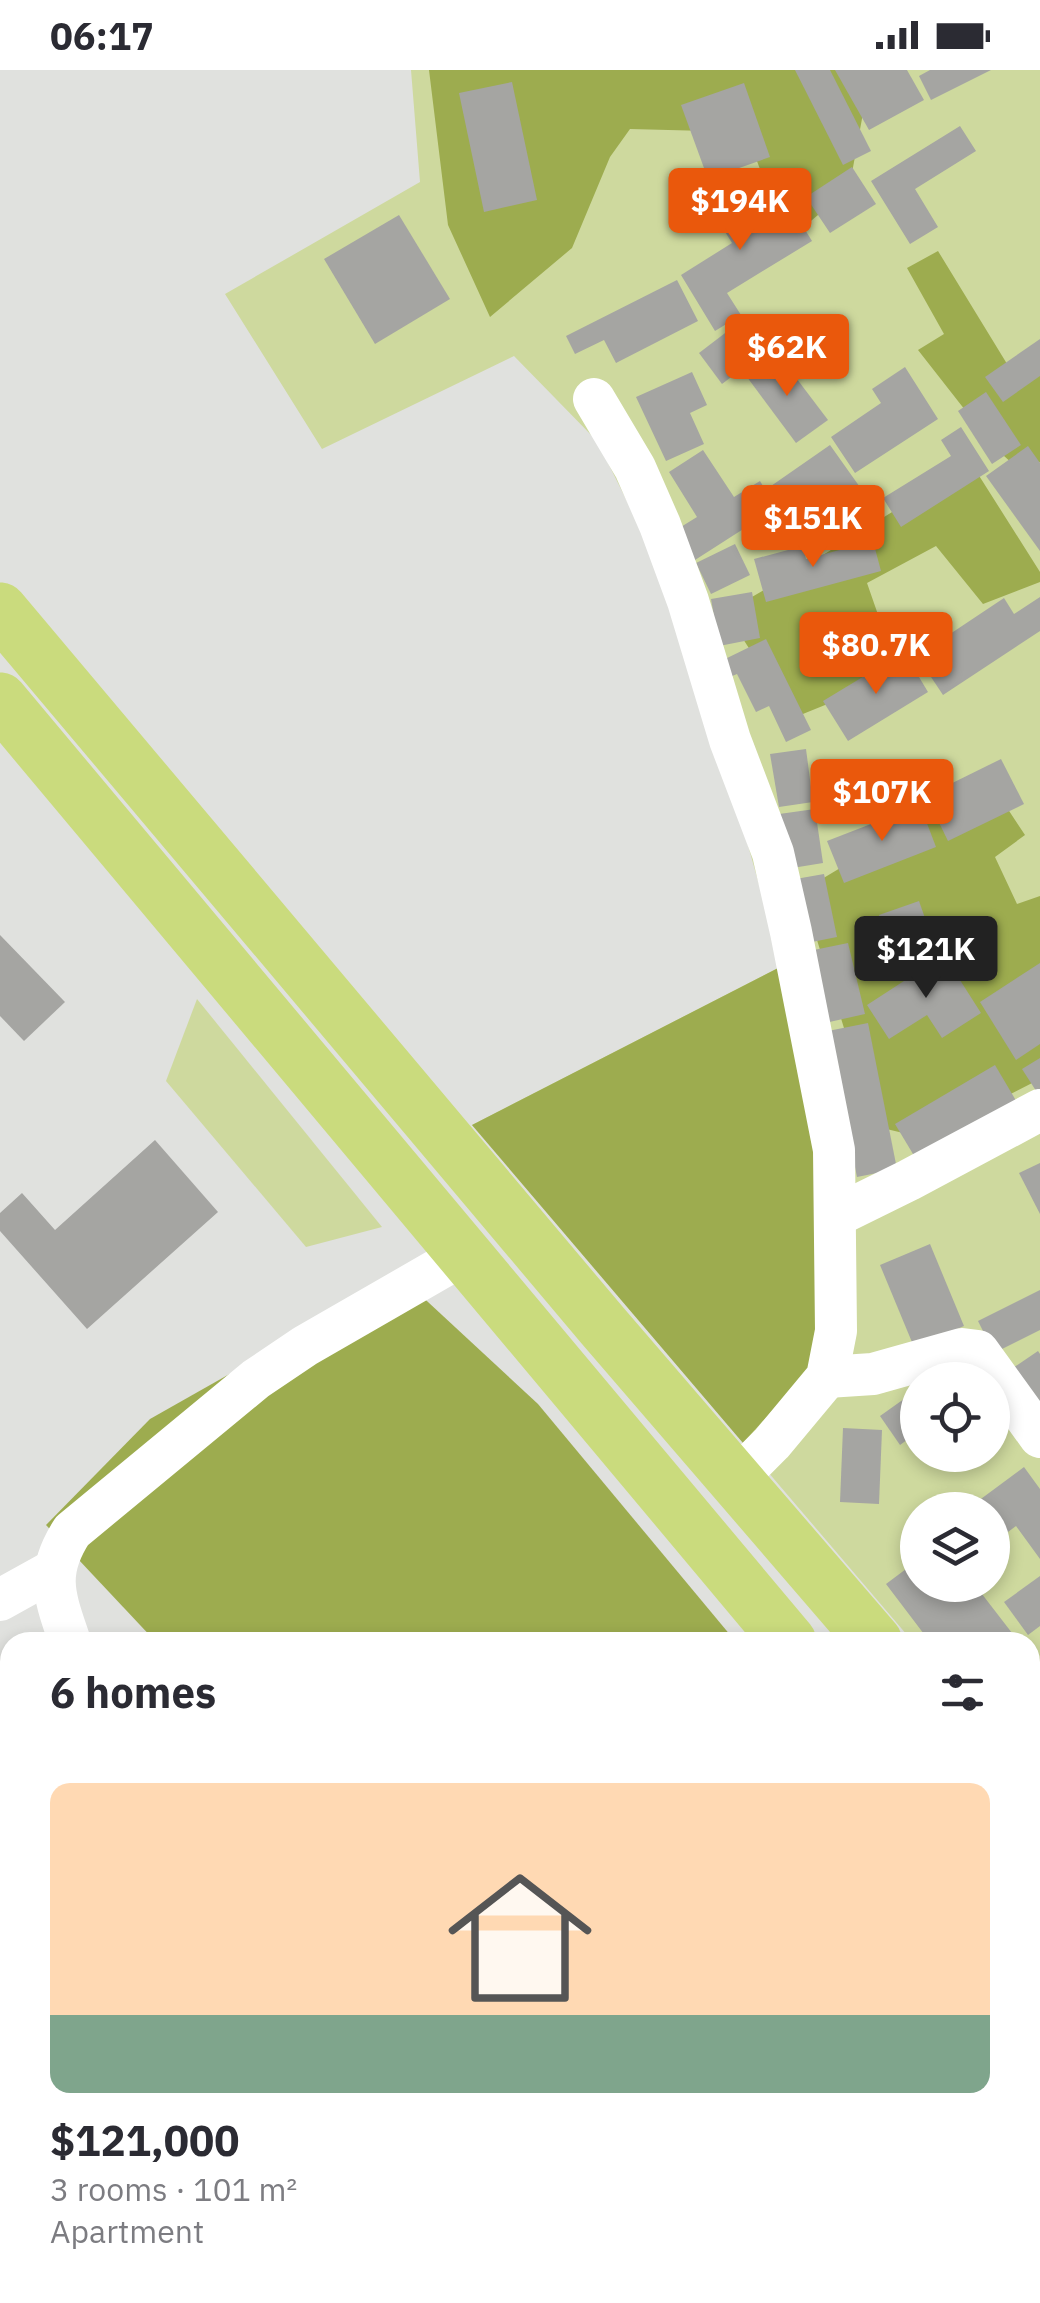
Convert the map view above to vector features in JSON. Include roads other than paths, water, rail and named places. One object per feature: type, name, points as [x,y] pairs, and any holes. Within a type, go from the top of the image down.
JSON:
[{"type":"highway","points":[[0,610],[602,1325],[866,1632]]},
{"type":"highway","points":[[0,700],[781,1632]]},
{"type":"lane","points":[[594,398],[635,468],[660,525],[688,601],[730,740],[772,853],[834,1150],[836,1331],[827,1377],[736,1479]]},
{"type":"lane","points":[[836,1216],[1040,1110]]},
{"type":"lane","points":[[67,1632],[57,1604],[54,1570],[62,1546],[85,1518],[256,1378],[304,1346],[463,1256]]},
{"type":"lane","points":[[827,1377],[873,1374],[962,1349],[978,1352],[1040,1437]]},
{"type":"lane","points":[[0,1600],[54,1570]]}]
